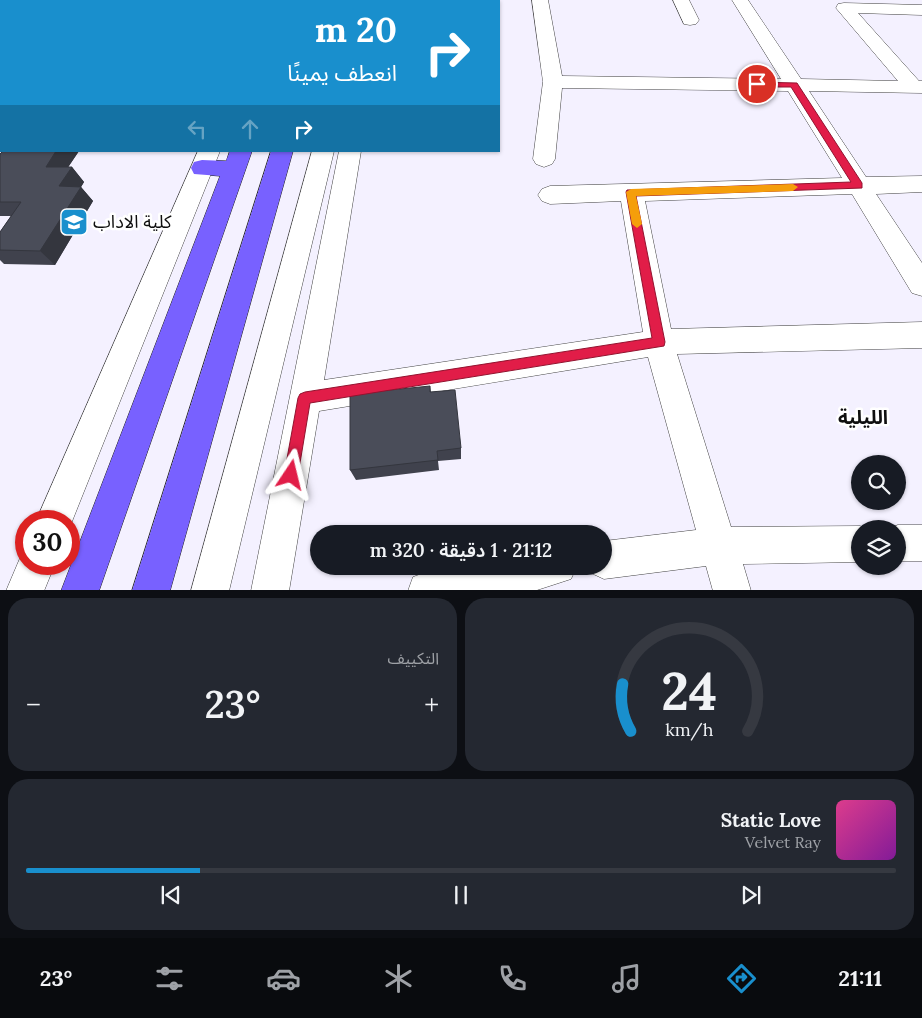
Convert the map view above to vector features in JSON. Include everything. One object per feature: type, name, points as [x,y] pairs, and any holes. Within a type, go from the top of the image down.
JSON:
[{"type":"main road","points":[[151,590],[282,152]]},
{"type":"main road","points":[[80,590],[237,160],[206,160]]},
{"type":"street","points":[[540,0],[552,82],[544,159]]},
{"type":"street","points":[[680,0],[690,20]]},
{"type":"street","points":[[740,0],[922,285]]},
{"type":"street","points":[[908,7],[844,8],[918,87]]},
{"type":"street","points":[[552,82],[918,87]]},
{"type":"street","points":[[210,590],[324,152]]},
{"type":"street","points":[[270,590],[350,152]]},
{"type":"street","points":[[59,510],[206,160]]},
{"type":"street","points":[[550,195],[922,184]]},
{"type":"street","points":[[631,192],[659,342],[732,590]]},
{"type":"street","points":[[305,398],[659,342],[922,334]]},
{"type":"street","points":[[906,543],[922,543]]},
{"type":"street","points":[[612,559],[719,546],[851,544]]},
{"type":"street","points":[[25,590],[31,575]]},
{"type":"street","points":[[426,590],[516,575]]},
{"type":"building","points":[[2,152],[55,152],[46,167],[72,167],[59,186],[81,187],[40,251],[0,250],[0,232],[21,202],[0,202],[0,154]]},
{"type":"building","points":[[430,386],[430,392],[455,390],[461,448],[437,451],[438,460],[350,470],[350,394]]},
{"type":"slow traffic","points":[[637,224],[631,192],[793,187]]},
{"type":"place","name":"كلية الاداب","points":[[74,222]]},
{"type":"district","name":"الليلية","points":[[863,417]]},
{"type":"route","points":[[291,475],[305,398],[659,342],[631,192],[858,186],[794,84],[757,84]]}]
